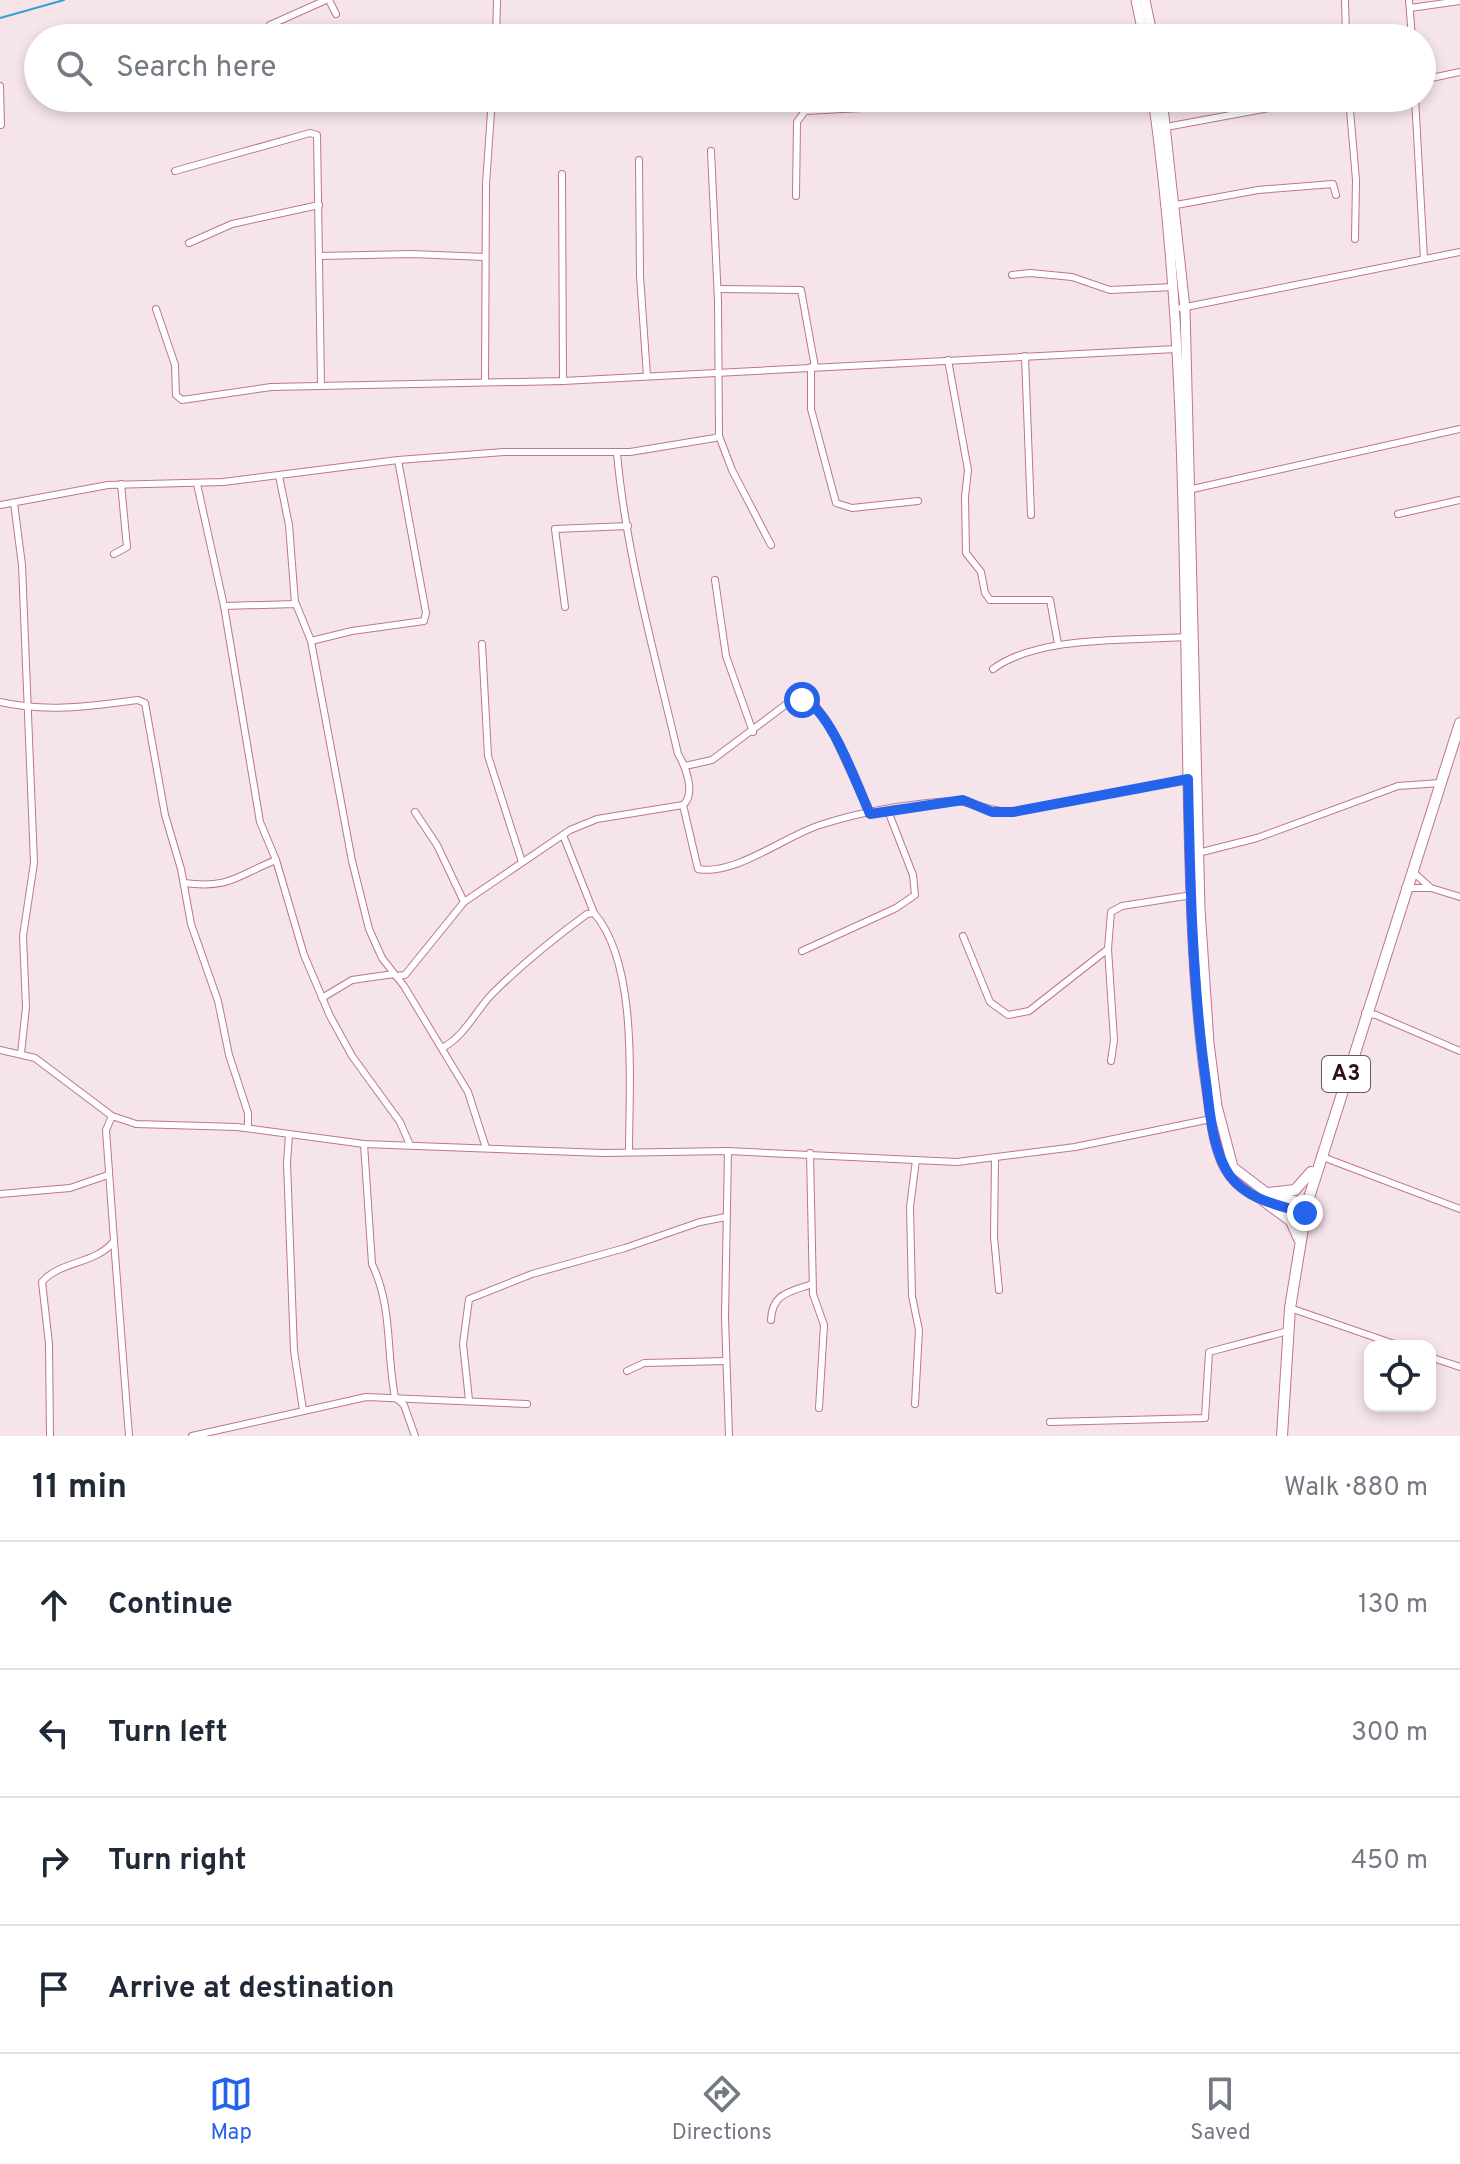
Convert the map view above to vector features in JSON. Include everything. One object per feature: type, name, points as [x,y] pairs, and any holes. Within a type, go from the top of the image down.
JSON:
[{"type":"highway","name":"A3","points":[[1282,1436],[1290,1308],[1306,1209],[1365,1013],[1460,723]]},
{"type":"highway","points":[[1265,1197],[1299,1188],[1320,1156]]},
{"type":"highway","points":[[1265,1197],[1291,1221],[1299,1241]]},
{"type":"main road","points":[[1136,0],[1141,24]]},
{"type":"main road","points":[[1145,0],[1150,24]]},
{"type":"main road","points":[[1155,112],[1175,287],[1181,308],[1176,349],[1186,497],[1185,637],[1194,967],[1211,1119],[1229,1174],[1250,1194],[1306,1209]]},
{"type":"main road","points":[[1164,112],[1176,205],[1181,308],[1203,973],[1217,1106],[1233,1167],[1265,1197]]},
{"type":"street","points":[[272,24],[327,0],[336,14]]},
{"type":"street","points":[[496,24],[497,0]]},
{"type":"street","points":[[1345,0],[1346,24]]},
{"type":"street","points":[[1411,24],[1410,4],[1460,1]]},
{"type":"street","points":[[1436,77],[1460,72]]},
{"type":"street","points":[[0,86],[1,125]]},
{"type":"street","points":[[485,382],[485,257],[491,112]]},
{"type":"street","points":[[796,196],[797,122],[804,112]]},
{"type":"street","points":[[1166,127],[1247,112]]},
{"type":"street","points":[[1350,112],[1356,180],[1355,239]]},
{"type":"street","points":[[1416,112],[1424,259]]},
{"type":"street","points":[[175,171],[315,134],[320,144],[321,385]]},
{"type":"street","points":[[711,151],[718,289],[719,436],[732,470],[771,545]]},
{"type":"street","points":[[639,160],[640,276],[647,376]]},
{"type":"street","points":[[562,174],[563,381]]},
{"type":"street","points":[[1176,205],[1309,183],[1333,184],[1336,195]]},
{"type":"street","points":[[189,243],[232,224],[319,205]]},
{"type":"street","points":[[1181,308],[1460,252]]},
{"type":"street","points":[[319,256],[412,254],[485,257]]},
{"type":"street","points":[[1012,275],[1030,273],[1072,277],[1110,290],[1175,287]]},
{"type":"street","points":[[718,289],[801,290],[813,367],[811,409],[836,503],[852,508],[918,501]]},
{"type":"street","points":[[156,309],[175,365],[178,399],[271,387],[563,381],[1176,349]]},
{"type":"street","points":[[1025,356],[1031,515]]},
{"type":"street","points":[[948,360],[968,470],[966,553],[981,572],[985,593],[990,600],[1050,600],[1058,644]]},
{"type":"street","points":[[1186,497],[1460,429]]},
{"type":"street","points":[[0,505],[121,484],[197,484],[398,460],[504,452],[617,453],[699,443],[719,436]]},
{"type":"street","points":[[617,453],[628,526],[678,754],[685,766],[689,794],[683,805],[695,866],[701,871],[741,862],[820,825],[870,814],[963,800],[992,812],[1013,812],[1188,779]]},
{"type":"street","points":[[311,641],[352,631],[424,621],[426,613],[398,460]]},
{"type":"street","points":[[279,476],[289,525],[295,603],[311,641],[352,861],[369,929],[468,1092],[486,1148]]},
{"type":"street","points":[[114,554],[127,547],[121,484]]},
{"type":"street","points":[[197,484],[224,606],[258,817],[276,860],[299,941],[322,998],[352,1056],[400,1122],[410,1145]]},
{"type":"street","points":[[1398,514],[1460,500]]},
{"type":"street","points":[[14,503],[22,565],[34,863],[23,936],[26,1007],[21,1054]]},
{"type":"street","points":[[565,607],[555,529],[628,526]]},
{"type":"street","points":[[715,580],[726,656],[753,732]]},
{"type":"street","points":[[224,606],[295,603]]},
{"type":"street","points":[[993,669],[1007,660],[1058,644],[1185,637]]},
{"type":"street","points":[[482,644],[488,756],[522,862]]},
{"type":"street","points":[[0,702],[27,709],[66,709],[138,700],[145,703],[165,815],[184,883],[191,924],[215,991],[229,1055],[248,1113],[248,1128]]},
{"type":"street","points":[[685,766],[712,760],[788,703],[811,702],[828,723],[870,814]]},
{"type":"street","points":[[1198,853],[1257,838],[1398,786],[1440,783]]},
{"type":"street","points":[[322,998],[352,980],[405,975],[464,902],[563,835],[597,819],[683,805]]},
{"type":"street","points":[[802,951],[896,908],[915,895],[913,875],[888,811]]},
{"type":"street","points":[[415,812],[437,845],[464,902]]},
{"type":"street","points":[[563,835],[594,913],[615,951],[624,988],[629,1152]]},
{"type":"street","points":[[519,849],[529,856]]},
{"type":"street","points":[[184,883],[201,887],[222,885],[276,860]]},
{"type":"street","points":[[1411,871],[1431,888]]},
{"type":"street","points":[[1405,888],[1431,888],[1460,897]]},
{"type":"street","points":[[1111,1061],[1114,1040],[1108,949],[1113,910],[1192,895]]},
{"type":"street","points":[[442,1048],[453,1043],[488,998],[537,950],[587,914],[594,913]]},
{"type":"street","points":[[963,936],[990,1002],[1008,1015],[1029,1011],[1108,949]]},
{"type":"street","points":[[1365,1013],[1460,1051]]},
{"type":"street","points":[[0,1050],[21,1054],[49,1066],[112,1116],[150,1127],[248,1128],[364,1144],[629,1152],[810,1153],[916,1160],[995,1159],[1144,1135],[1211,1119]]},
{"type":"street","points":[[112,1116],[106,1123],[108,1175],[115,1227],[129,1436]]},
{"type":"street","points":[[289,1135],[287,1163],[294,1351],[303,1410]]},
{"type":"street","points":[[364,1144],[370,1253],[388,1325],[395,1397],[404,1405],[415,1436]]},
{"type":"street","points":[[728,1151],[726,1361],[729,1436]]},
{"type":"street","points":[[810,1153],[812,1284],[814,1304],[824,1325],[819,1408]]},
{"type":"street","points":[[1320,1156],[1460,1209]]},
{"type":"street","points":[[995,1159],[994,1237],[999,1290]]},
{"type":"street","points":[[915,1404],[919,1330],[912,1296],[910,1207],[916,1160]]},
{"type":"street","points":[[0,1194],[70,1188],[108,1175]]},
{"type":"street","points":[[469,1400],[463,1344],[469,1299],[532,1274],[625,1248],[700,1222],[726,1217]]},
{"type":"street","points":[[50,1436],[49,1344],[42,1282],[53,1273],[106,1249],[114,1241]]},
{"type":"street","points":[[771,1320],[776,1298],[812,1284]]},
{"type":"street","points":[[1290,1308],[1383,1340]]},
{"type":"street","points":[[1050,1422],[1205,1418],[1209,1352],[1288,1331]]},
{"type":"street","points":[[1436,1359],[1460,1367]]},
{"type":"street","points":[[627,1371],[644,1363],[726,1361]]},
{"type":"street","points":[[192,1436],[366,1397],[527,1404]]},
{"type":"waterway","points":[[0,18],[64,0]]},
{"type":"route","points":[[802,700],[816,706],[828,723],[870,814],[963,800],[992,812],[1013,812],[1085,801],[1188,779],[1194,967],[1201,1047],[1218,1148],[1223,1164],[1239,1186],[1264,1201],[1305,1213]]}]
